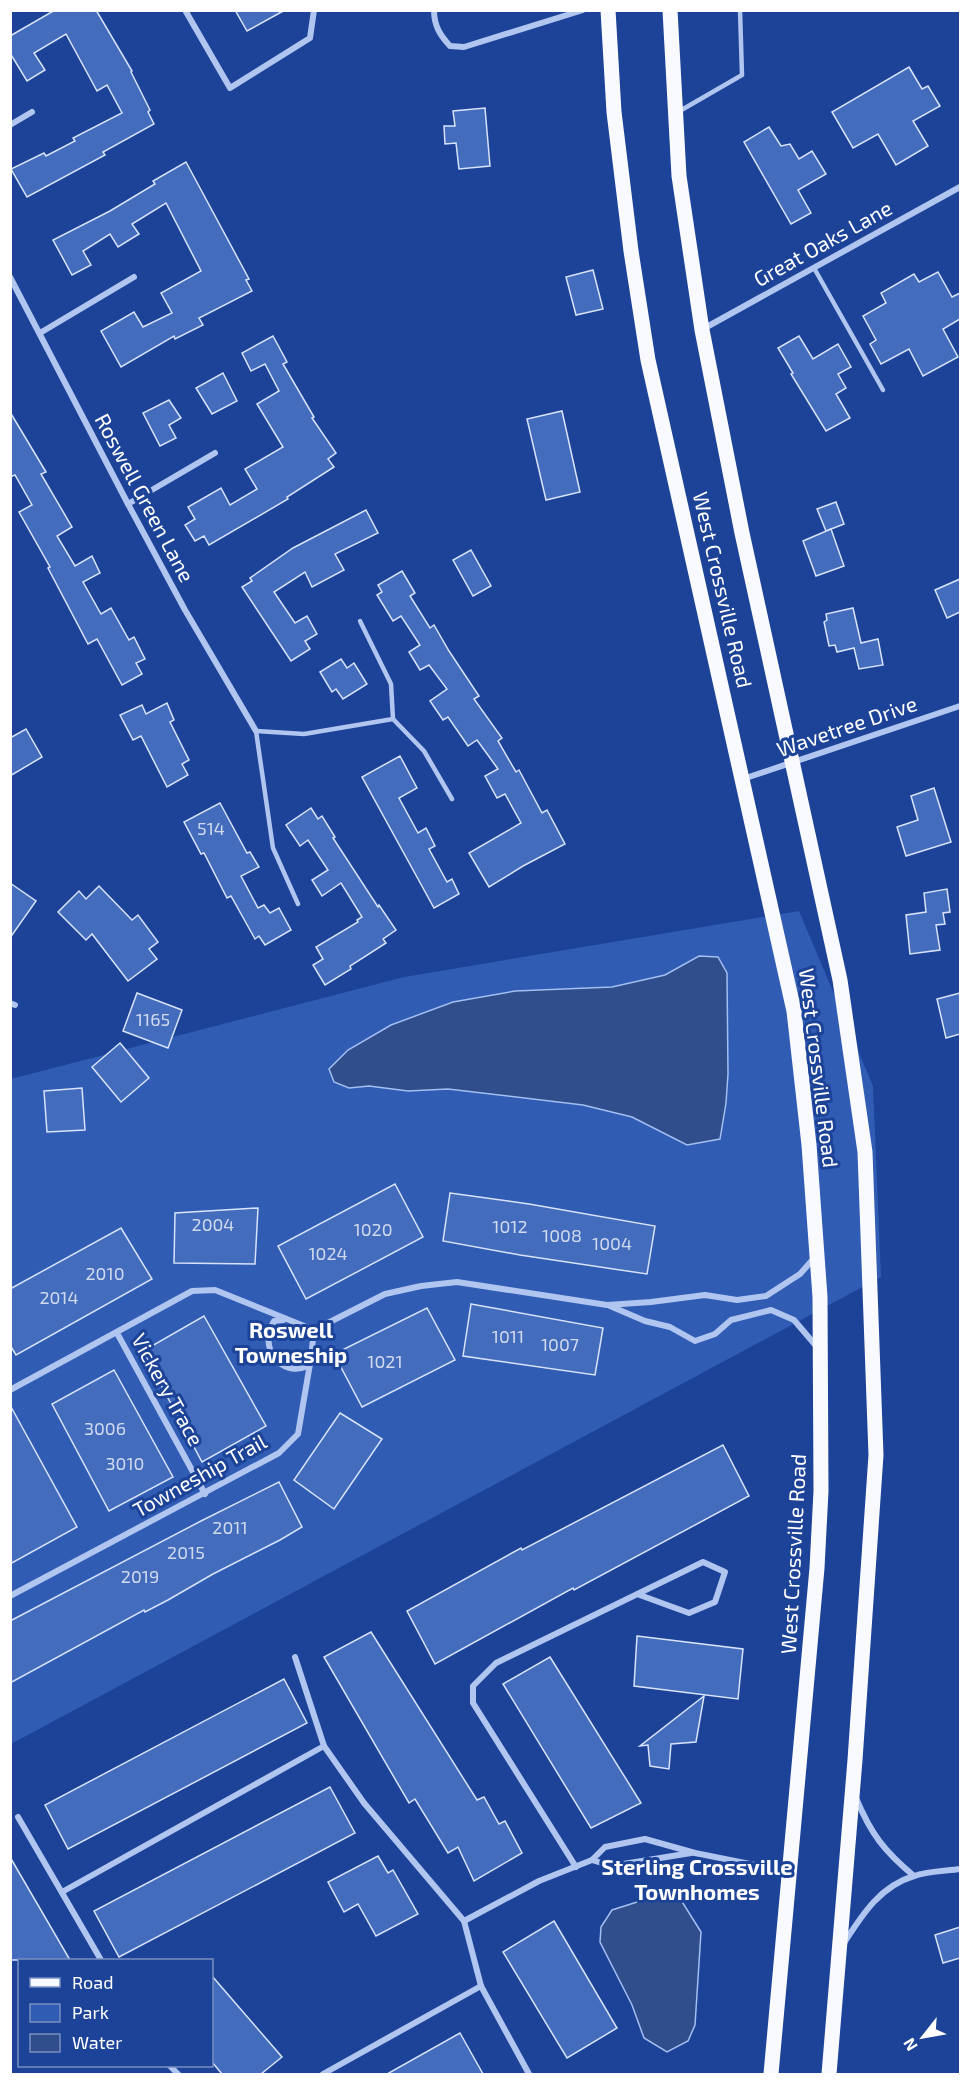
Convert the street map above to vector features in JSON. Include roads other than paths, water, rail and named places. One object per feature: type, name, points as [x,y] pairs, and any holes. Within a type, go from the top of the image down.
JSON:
[{"type":"main road","name":"West Crossville Road","points":[[608,10],[614,112],[631,250],[648,360],[794,1011],[809,1145],[820,1298],[821,1491],[818,1568],[771,2074]]},
{"type":"main road","name":"West Crossville Road","points":[[670,10],[679,176],[702,330],[742,533],[840,980],[865,1152],[876,1455],[829,2074]]},
{"type":"street","points":[[184,10],[230,88],[310,38],[314,10]]},
{"type":"street","points":[[434,10],[434,20],[439,34],[450,46],[464,47],[561,14],[583,10]]},
{"type":"street","points":[[10,125],[32,112]]},
{"type":"street","name":"Great Oaks Lane","points":[[702,330],[960,187]]},
{"type":"street","name":"Roswell Green Lane","points":[[10,277],[185,610],[256,731]]},
{"type":"street","points":[[40,333],[134,277]]},
{"type":"street","points":[[128,504],[215,453]]},
{"type":"street","name":"Wavetree Drive","points":[[743,779],[960,706]]},
{"type":"street","points":[[10,1390],[192,1291],[216,1290],[314,1330],[385,1294],[421,1286],[457,1282],[607,1305],[705,1295],[737,1300],[766,1296],[800,1274],[817,1254]]},
{"type":"street","points":[[607,1305],[645,1321],[670,1327],[695,1341],[715,1334],[731,1320],[771,1310],[794,1320],[821,1352]]},
{"type":"street","points":[[287,1320],[274,1321],[269,1329],[269,1347],[276,1360],[286,1367],[298,1370],[308,1366],[311,1358]]},
{"type":"street","name":"Towneship Trail","points":[[10,1596],[279,1454],[298,1434],[314,1330]]},
{"type":"street","name":"Vickery Trace","points":[[117,1333],[205,1494]]},
{"type":"street","points":[[576,1867],[473,1703],[473,1686],[495,1663],[637,1594],[703,1562],[725,1572],[715,1602],[689,1613],[637,1594]]},
{"type":"street","points":[[295,1657],[324,1746],[364,1803],[464,1921],[481,1986],[529,2074]]},
{"type":"street","points":[[62,1892],[324,1746]]},
{"type":"street","points":[[852,1788],[867,1825],[892,1858],[914,1876]]},
{"type":"street","points":[[18,1817],[100,1959]]},
{"type":"street","points":[[464,1921],[539,1881],[592,1860],[605,1847],[645,1839],[695,1853],[790,1872]]},
{"type":"street","points":[[592,1860],[611,1866],[695,1853]]},
{"type":"street","points":[[838,1951],[869,1906],[889,1887],[914,1876],[960,1869]]},
{"type":"street","points":[[323,2074],[481,1986]]},
{"type":"lane","points":[[676,113],[742,75],[740,10]]},
{"type":"lane","points":[[814,268],[882,390]]},
{"type":"lane","points":[[360,621],[391,684],[393,718],[424,751],[452,800]]},
{"type":"lane","points":[[298,904],[273,848],[256,731],[304,734],[393,718]]},
{"type":"water","points":[[699,956],[718,957],[727,973],[728,1074],[720,1139],[687,1145],[632,1117],[583,1105],[448,1089],[408,1091],[369,1086],[349,1088],[334,1082],[329,1069],[348,1050],[391,1025],[453,1002],[515,991],[612,987],[665,975]]},
{"type":"water","points":[[653,1897],[681,1900],[701,1932],[695,2025],[688,2041],[667,2052],[644,2038],[632,2005],[600,1942],[601,1927],[612,1910]]},
{"type":"district","name":"Roswell Towneship","points":[[291,1342]]},
{"type":"district","name":"Sterling Crossville Townhomes","points":[[697,1880]]}]
